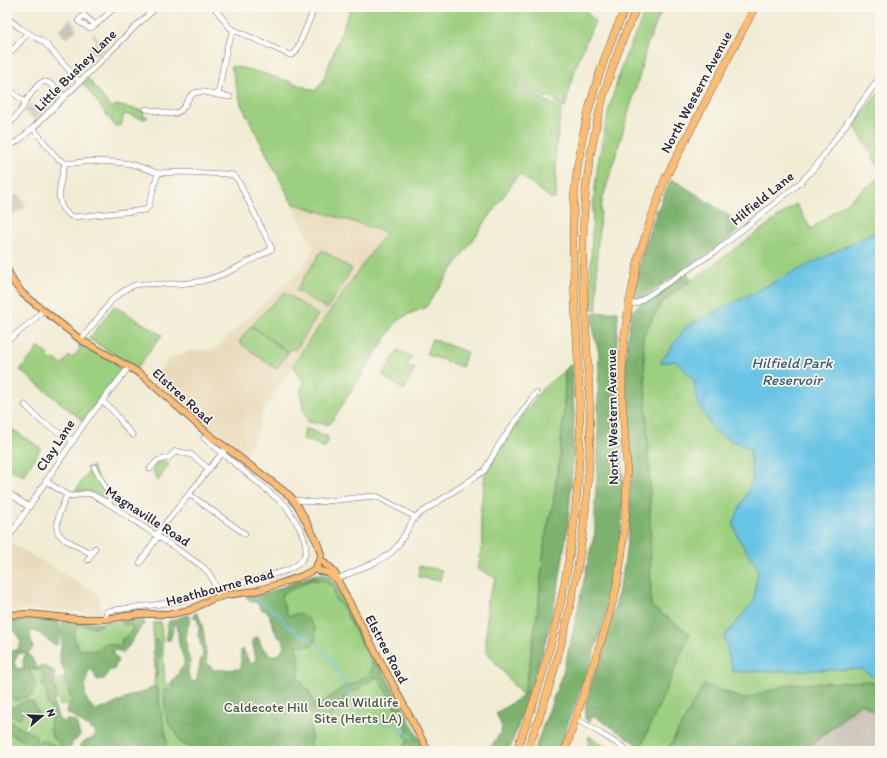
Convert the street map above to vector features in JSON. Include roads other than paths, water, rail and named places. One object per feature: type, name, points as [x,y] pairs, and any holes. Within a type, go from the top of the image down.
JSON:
[{"type":"highway","points":[[516,751],[548,656],[560,606],[571,549],[578,486],[580,441],[580,396],[573,262],[576,183],[584,134],[594,92],[610,44],[626,7]]},
{"type":"highway","points":[[527,751],[545,700],[565,630],[577,572],[586,508],[590,419],[583,241],[585,198],[590,157],[598,116],[610,74],[625,33],[637,7]]},
{"type":"highway","name":"North Western Avenue","points":[[565,751],[606,625],[616,590],[622,554],[626,509],[627,467],[622,370],[629,304],[639,256],[665,179],[755,7]]},
{"type":"main road","name":"Elstree Road","points":[[7,269],[14,283],[23,294],[81,340],[129,367],[150,382],[208,434],[224,451],[264,476],[290,496],[295,501],[317,542],[320,554],[320,561],[317,564],[322,568]]},
{"type":"main road","points":[[322,568],[337,579]]},
{"type":"main road","name":"Heathbourne Road","points":[[7,615],[28,614],[78,619],[106,619],[141,614],[175,614],[190,610],[205,602],[227,595],[255,591],[322,568]]},
{"type":"main road","name":"Elstree Road","points":[[337,579],[428,751]]},
{"type":"street","points":[[95,25],[115,7]]},
{"type":"street","points":[[144,7],[149,14]]},
{"type":"street","name":"Little Bushey Lane","points":[[7,147],[18,141],[33,128],[157,7]]},
{"type":"street","points":[[214,7],[234,30],[290,55],[293,55],[296,52],[312,14],[312,10],[309,7]]},
{"type":"street","points":[[7,18],[47,45],[80,82]]},
{"type":"street","points":[[218,95],[227,46],[234,30]]},
{"type":"street","points":[[7,54],[18,46],[28,33]]},
{"type":"street","name":"Hilfield Lane","points":[[629,304],[637,303],[716,251],[801,182],[816,166],[880,77]]},
{"type":"street","points":[[9,125],[40,82],[48,82],[64,97]]},
{"type":"street","points":[[7,88],[25,102]]},
{"type":"street","points":[[146,109],[175,114],[183,110],[190,97],[194,94],[202,92],[230,97]]},
{"type":"street","points":[[33,128],[56,157],[65,163],[91,160],[131,164],[158,173],[191,172],[233,175],[238,180],[272,249],[220,276],[203,281],[183,284],[142,284],[127,288],[112,300],[81,340]]},
{"type":"street","points":[[65,163],[61,184],[60,203],[65,212],[74,217],[146,210],[149,205],[158,173]]},
{"type":"street","points":[[7,341],[44,310]]},
{"type":"street","name":"Clay Lane","points":[[7,538],[91,414],[129,367]]},
{"type":"street","points":[[337,579],[378,561],[391,553],[399,544],[415,517],[484,471],[500,443],[536,393]]},
{"type":"street","points":[[102,401],[115,413],[126,430],[133,435]]},
{"type":"street","points":[[25,405],[42,422],[73,441]]},
{"type":"street","points":[[106,619],[107,611],[178,601],[282,572],[300,563],[305,552],[306,542],[286,506],[224,451],[204,438]]},
{"type":"street","points":[[150,469],[156,462],[168,458],[176,451],[192,456],[209,469]]},
{"type":"street","points":[[140,563],[157,535],[224,451]]},
{"type":"street","points":[[94,467],[109,494],[110,499],[108,504]]},
{"type":"street","points":[[46,481],[66,495],[59,514],[57,528],[58,533],[64,539],[92,554]]},
{"type":"street","points":[[7,492],[29,507]]},
{"type":"street","name":"Magnaville Road","points":[[66,495],[72,496],[91,494],[157,535],[201,565],[207,571],[213,581],[219,598]]},
{"type":"street","points":[[189,494],[245,534]]},
{"type":"street","points":[[295,501],[318,502],[373,496],[378,497],[415,517]]},
{"type":"street","points":[[88,560],[95,548]]},
{"type":"street","points":[[576,719],[629,751]]},
{"type":"water","name":"Hilfield Park Reservoir","points":[[880,229],[880,681],[862,669],[733,672],[724,637],[754,601],[758,568],[738,538],[733,523],[753,480],[750,449],[716,433],[697,403],[694,380],[676,361],[660,363],[687,326]]},
{"type":"waterway","points":[[251,597],[277,614],[284,620],[284,624],[293,628],[298,634],[308,637],[311,640]]},
{"type":"waterway","points":[[314,643],[329,655],[363,720],[389,725]]},
{"type":"waterway","points":[[396,728],[412,737]]},
{"type":"park label","name":"Caldecote Hill","points":[[266,707]]},
{"type":"park label","name":"Local Wildlife Site (Herts LA)","points":[[358,710]]}]
